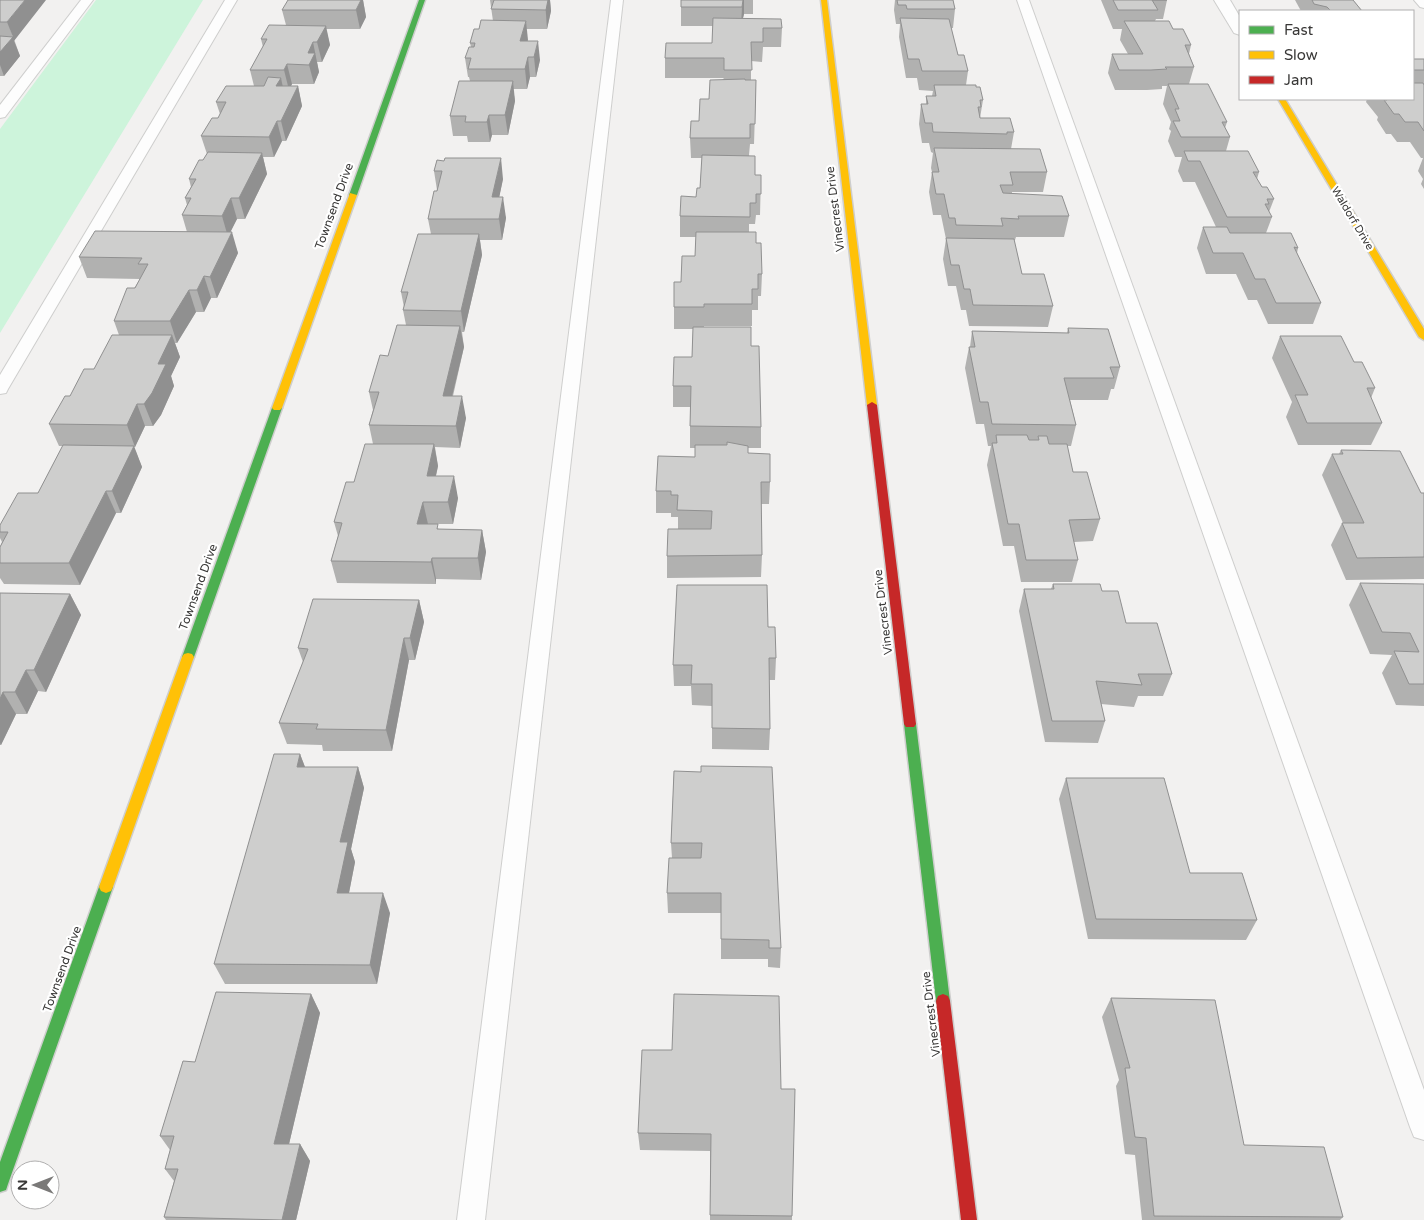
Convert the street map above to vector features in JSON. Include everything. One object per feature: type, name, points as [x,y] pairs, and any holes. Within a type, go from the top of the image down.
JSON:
[{"type":"street","name":"Townsend Drive","points":[[0,1184],[422,0]]},
{"type":"street","name":"Vinecrest Drive","points":[[824,0],[969,1220]]},
{"type":"street","points":[[1222,0],[1239,28]]},
{"type":"street","name":"Waldorf Drive","points":[[1282,100],[1424,337]]},
{"type":"lane","points":[[0,114],[87,0]]},
{"type":"lane","points":[[0,389],[231,0]]},
{"type":"lane","points":[[471,1220],[616,0]]},
{"type":"lane","points":[[1023,0],[1424,1127]]},
{"type":"lane","points":[[1420,0],[1424,5]]},
{"type":"green space","points":[[96,0],[203,0],[0,333],[0,129]]},
{"type":"building","points":[[0,0],[25,0],[7,22],[0,22]]},
{"type":"building","points":[[288,0],[361,0],[356,10],[282,10]]},
{"type":"building","points":[[494,0],[548,0],[546,10],[491,9]]},
{"type":"building","points":[[681,0],[743,0],[742,7],[681,7]]},
{"type":"building","points":[[897,0],[953,0],[955,9],[907,9],[906,5],[898,5]]},
{"type":"building","points":[[1113,0],[1152,0],[1158,10],[1118,10]]},
{"type":"building","points":[[1312,0],[1353,0],[1361,10],[1330,10],[1327,7],[1314,4]]},
{"type":"building","points":[[713,18],[781,19],[782,28],[763,28],[763,42],[751,42],[752,70],[724,70],[724,58],[665,58],[666,43],[712,43]]},
{"type":"building","points":[[900,18],[949,19],[958,55],[964,55],[968,71],[922,71],[919,59],[908,59]]},
{"type":"building","points":[[481,20],[526,21],[520,41],[538,41],[534,57],[528,57],[525,69],[468,69],[471,58],[465,58],[469,47],[474,47],[475,43],[470,43],[474,29],[479,29]]},
{"type":"building","points":[[1124,21],[1169,21],[1173,29],[1183,29],[1191,45],[1185,45],[1194,67],[1119,70],[1112,54],[1143,54]]},
{"type":"building","points":[[269,25],[326,26],[317,42],[313,42],[308,53],[315,53],[309,65],[287,64],[284,70],[250,70],[267,39],[261,39]]},
{"type":"building","points":[[0,36],[13,37],[0,52]]},
{"type":"building","points":[[1414,59],[1424,59],[1424,70],[1414,70]]},
{"type":"building","points":[[268,77],[281,78],[276,86],[298,86],[281,121],[277,121],[269,137],[201,136],[212,118],[218,118],[226,102],[216,102],[226,86],[264,86]]},
{"type":"building","points":[[710,80],[756,80],[755,124],[750,124],[750,138],[690,138],[691,121],[699,121],[700,99],[709,99]]},
{"type":"building","points":[[459,81],[513,81],[505,115],[489,115],[487,122],[465,122],[466,116],[450,116]]},
{"type":"building","points":[[1414,83],[1423,83],[1424,131],[1418,122],[1405,122],[1399,114],[1394,114],[1384,100],[1414,100]]},
{"type":"building","points":[[1168,84],[1208,84],[1227,122],[1222,122],[1230,137],[1181,137],[1173,121],[1180,121],[1175,109],[1179,109]]},
{"type":"building","points":[[934,85],[976,85],[976,87],[980,87],[983,100],[980,100],[981,107],[978,107],[980,118],[1010,118],[1014,132],[1007,132],[1007,134],[933,132],[932,123],[925,123],[921,104],[928,104],[926,96],[936,96]]},
{"type":"building","points":[[934,148],[1040,149],[1047,172],[1010,172],[1013,185],[1000,185],[1003,193],[1062,196],[1069,216],[1018,216],[1019,219],[1001,218],[1003,226],[956,225],[955,218],[949,218],[944,194],[936,194],[932,172],[939,172]]},
{"type":"building","points":[[1184,151],[1248,151],[1259,172],[1253,172],[1262,187],[1267,187],[1274,199],[1267,199],[1269,204],[1265,204],[1272,217],[1227,217],[1200,161],[1188,161]]},
{"type":"building","points":[[208,152],[262,153],[239,198],[231,198],[222,216],[182,215],[191,198],[185,198],[196,179],[189,179],[199,160],[203,160]]},
{"type":"building","points":[[702,155],[755,156],[755,175],[761,175],[761,194],[756,194],[756,203],[750,203],[750,217],[680,216],[681,196],[696,197],[697,188],[700,188]]},
{"type":"building","points":[[445,158],[501,158],[492,197],[503,197],[499,219],[428,219],[434,191],[437,191],[442,171],[434,171],[437,160],[444,161]]},
{"type":"building","points":[[1203,227],[1227,227],[1230,233],[1291,233],[1298,248],[1294,247],[1321,303],[1276,303],[1265,279],[1255,279],[1243,253],[1213,253]]},
{"type":"building","points":[[95,231],[232,232],[210,277],[204,276],[197,290],[189,290],[170,321],[114,321],[127,288],[135,288],[148,264],[138,264],[142,258],[79,257]]},
{"type":"building","points":[[696,232],[756,232],[756,243],[761,243],[762,274],[758,274],[758,289],[752,289],[752,304],[704,304],[704,307],[674,307],[674,282],[681,282],[682,256],[695,256]]},
{"type":"building","points":[[418,234],[479,234],[461,311],[403,310],[408,292],[401,292]]},
{"type":"building","points":[[946,238],[1014,239],[1022,274],[1044,274],[1053,306],[973,305],[970,289],[964,289],[959,265],[951,265]]},
{"type":"building","points":[[397,325],[460,326],[443,396],[462,396],[456,426],[369,425],[379,392],[369,392],[380,355],[388,356]]},
{"type":"building","points":[[693,327],[751,327],[751,346],[759,346],[761,427],[690,426],[691,386],[673,386],[674,357],[692,357]]},
{"type":"building","points":[[1068,328],[1108,329],[1120,367],[1110,367],[1114,378],[1064,378],[1076,425],[992,424],[988,402],[980,402],[969,347],[975,347],[972,331],[1069,333]]},
{"type":"building","points":[[112,335],[172,335],[158,364],[166,364],[152,393],[144,404],[137,404],[127,425],[49,424],[65,396],[70,396],[84,369],[94,369]]},
{"type":"building","points":[[1280,336],[1341,336],[1354,362],[1362,362],[1375,388],[1367,388],[1382,423],[1307,423],[1295,395],[1308,395]]},
{"type":"building","points":[[996,435],[1027,435],[1029,440],[1039,440],[1038,436],[1047,436],[1049,444],[1067,444],[1073,472],[1087,472],[1100,519],[1069,520],[1078,560],[1026,560],[1019,524],[1008,524],[992,443],[997,443]]},
{"type":"building","points":[[727,442],[748,446],[748,453],[770,454],[770,482],[761,482],[762,555],[667,556],[668,529],[711,529],[712,511],[677,510],[678,495],[671,495],[671,491],[656,491],[658,456],[695,457],[695,445],[727,445]]},
{"type":"building","points":[[365,444],[434,444],[427,476],[454,476],[448,502],[423,502],[417,524],[438,524],[437,529],[482,530],[478,558],[432,558],[431,562],[331,561],[342,523],[334,522],[346,482],[354,482]]},
{"type":"building","points":[[63,445],[134,446],[112,491],[106,491],[69,563],[0,563],[0,547],[8,532],[0,532],[0,525],[18,493],[38,493]]},
{"type":"building","points":[[1341,450],[1400,451],[1421,493],[1424,493],[1424,557],[1357,558],[1342,523],[1364,523],[1332,454],[1343,454]]},
{"type":"building","points":[[1360,583],[1424,584],[1424,684],[1409,684],[1394,651],[1419,652],[1410,633],[1382,632]]},
{"type":"building","points":[[1053,584],[1100,584],[1102,591],[1118,591],[1126,623],[1157,623],[1172,674],[1138,674],[1142,685],[1096,681],[1105,721],[1052,721],[1024,589],[1054,589]]},
{"type":"building","points":[[677,585],[767,585],[768,627],[775,627],[776,658],[769,658],[770,729],[712,728],[712,684],[691,684],[692,665],[673,665]]},
{"type":"building","points":[[0,593],[70,594],[34,670],[26,670],[15,692],[3,692],[0,699]]},
{"type":"building","points":[[313,599],[419,600],[410,638],[404,638],[386,730],[316,729],[318,724],[279,723],[308,649],[298,648]]},
{"type":"building","points":[[274,754],[300,754],[297,767],[358,767],[340,842],[348,842],[337,893],[383,893],[370,965],[214,964]]},
{"type":"building","points":[[701,766],[772,767],[781,948],[769,948],[769,940],[721,939],[721,893],[667,893],[669,858],[701,858],[702,843],[671,843],[674,771],[701,772]]},
{"type":"building","points":[[1066,778],[1164,778],[1190,873],[1242,873],[1257,920],[1096,919]]},
{"type":"building","points":[[216,992],[311,994],[274,1144],[300,1144],[282,1220],[164,1217],[178,1169],[165,1169],[174,1136],[160,1136],[183,1061],[195,1062]]},
{"type":"building","points":[[674,994],[779,996],[781,1089],[795,1089],[792,1216],[710,1215],[711,1134],[638,1133],[642,1050],[672,1050]]},
{"type":"building","points":[[1111,998],[1215,1000],[1244,1145],[1324,1147],[1343,1217],[1154,1216],[1146,1138],[1135,1137],[1125,1068],[1130,1068]]},
{"type":"traffic: fast","points":[[353,195],[422,0]]},
{"type":"traffic: fast","points":[[188,657],[277,408]]},
{"type":"traffic: fast","points":[[910,724],[943,1001]]},
{"type":"traffic: fast","points":[[0,1184],[106,887]]},
{"type":"traffic: slow","points":[[824,0],[872,405]]},
{"type":"traffic: slow","points":[[1282,100],[1424,337]]},
{"type":"traffic: slow","points":[[277,408],[353,195]]},
{"type":"traffic: slow","points":[[106,887],[188,657]]},
{"type":"traffic: jam","points":[[872,405],[910,724]]},
{"type":"traffic: jam","points":[[943,1001],[969,1220]]}]
